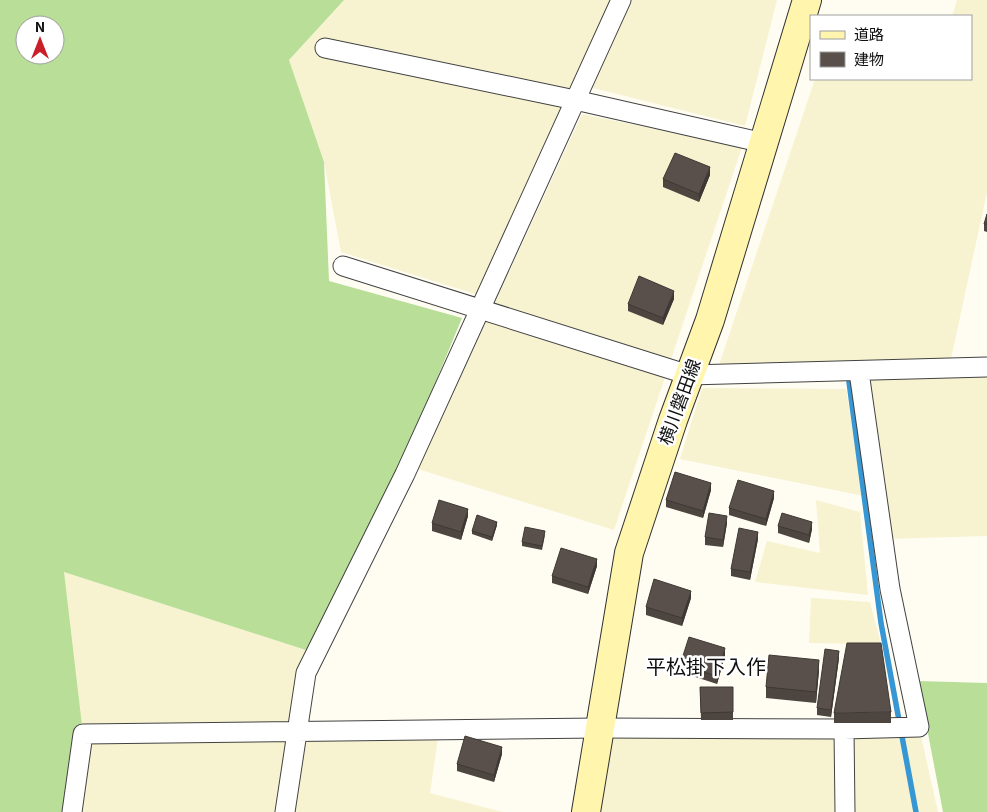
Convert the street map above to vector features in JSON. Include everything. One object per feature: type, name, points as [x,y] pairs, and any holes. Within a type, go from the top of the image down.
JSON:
[{"type":"main road","name":"横川磐田線","points":[[586,812],[629,553],[689,375],[710,320],[807,0]]},
{"type":"street","points":[[285,812],[295,733],[306,673],[405,474],[621,0]]},
{"type":"street","points":[[325,48],[575,100],[764,143]]},
{"type":"street","points":[[343,266],[689,375],[859,372],[987,367]]},
{"type":"street","points":[[72,812],[84,734],[599,728],[844,729],[918,726],[890,589],[859,372]]},
{"type":"street","points":[[844,729],[844,812]]},
{"type":"shaded area","points":[[344,0],[777,0],[745,126],[573,83],[478,295],[341,252],[324,162],[289,60]]},
{"type":"shaded area","points":[[957,0],[987,0],[987,192],[949,368],[987,367],[987,536],[883,539],[865,371],[716,374],[815,80],[972,80],[972,15],[952,15]]},
{"type":"shaded area","points":[[582,114],[742,147],[614,530],[418,469]]},
{"type":"shaded area","points":[[702,388],[846,389],[864,496],[680,459]]},
{"type":"shaded area","points":[[816,500],[860,512],[868,595],[755,582],[767,541],[820,553]]},
{"type":"shaded area","points":[[64,572],[312,652],[296,733],[439,731],[430,793],[502,812],[72,812]]},
{"type":"shaded area","points":[[811,598],[870,602],[881,644],[809,643]]},
{"type":"shaded area","points":[[919,727],[938,812],[590,812],[599,728]]},
{"type":"green space","points":[[0,0],[344,0],[289,60],[324,162],[329,281],[462,318],[364,555],[312,652],[64,572],[83,734],[72,812],[0,812]]},
{"type":"green space","points":[[918,681],[987,683],[987,812],[943,812]]},
{"type":"building","points":[[675,153],[710,167],[699,194],[663,179]]},
{"type":"building","points":[[639,276],[674,291],[663,318],[628,304]]},
{"type":"building","points":[[675,472],[711,483],[703,511],[666,500]]},
{"type":"building","points":[[738,480],[774,491],[766,519],[729,508]]},
{"type":"building","points":[[439,500],[468,509],[461,532],[432,523]]},
{"type":"building","points":[[709,513],[727,516],[723,540],[705,537]]},
{"type":"building","points":[[782,513],[812,522],[809,535],[778,526]]},
{"type":"building","points":[[477,515],[497,522],[492,537],[472,531]]},
{"type":"building","points":[[525,527],[545,531],[542,546],[522,542]]},
{"type":"building","points":[[739,528],[758,532],[750,572],[731,569]]},
{"type":"building","points":[[561,548],[597,559],[588,587],[552,576]]},
{"type":"building","points":[[654,579],[691,591],[682,618],[646,607]]},
{"type":"building","points":[[689,637],[725,648],[717,676],[680,665]]},
{"type":"building","points":[[847,643],[881,643],[891,712],[834,713]]},
{"type":"building","points":[[825,649],[839,651],[831,710],[817,708]]},
{"type":"building","points":[[769,655],[819,660],[816,692],[766,687]]},
{"type":"building","points":[[700,687],[733,687],[733,712],[701,713]]},
{"type":"building","points":[[465,736],[502,747],[494,775],[457,764]]},
{"type":"waterway","points":[[849,382],[881,623],[916,812]]},
{"type":"district","name":"平松掛下入作","points":[[706,667]]}]
